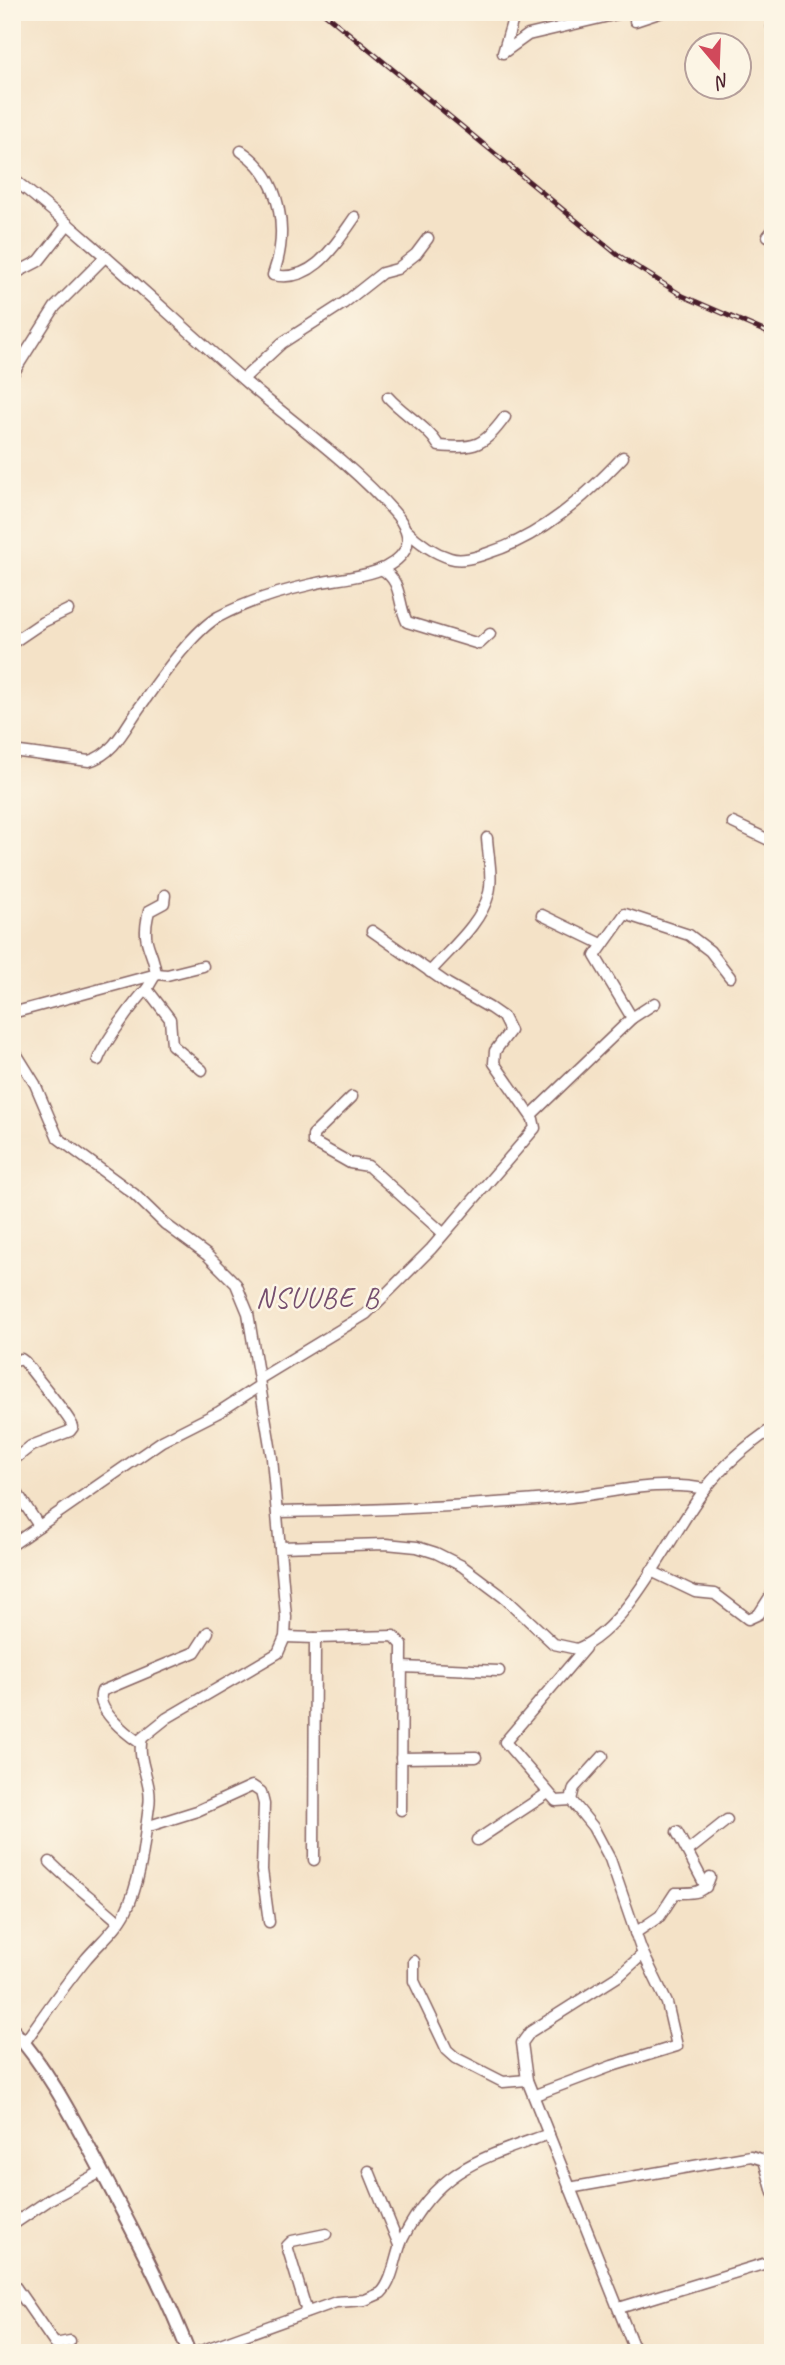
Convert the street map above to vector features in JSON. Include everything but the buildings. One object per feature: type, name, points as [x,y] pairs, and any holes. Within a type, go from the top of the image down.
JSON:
[{"type":"street","points":[[515,12],[503,53],[528,35],[625,12]]},
{"type":"street","points":[[635,22],[662,12]]},
{"type":"street","points":[[241,151],[253,159],[279,205],[282,241],[273,275],[300,276],[311,271],[355,217]]},
{"type":"street","points":[[12,178],[104,258],[143,288],[364,483],[395,513],[408,543],[393,563],[381,569],[282,593],[236,609],[210,623],[142,704],[114,745],[97,759],[89,761],[12,751]]},
{"type":"street","points":[[12,275],[39,261],[68,224]]},
{"type":"street","points":[[243,379],[282,343],[344,303],[383,273],[397,269],[416,254],[428,238]]},
{"type":"street","points":[[12,375],[55,307],[104,258]]},
{"type":"street","points":[[388,397],[401,412],[428,430],[439,446],[476,446],[491,436],[505,417]]},
{"type":"street","points":[[404,529],[419,542],[450,558],[465,559],[505,548],[541,529],[588,493],[623,457]]},
{"type":"street","points":[[381,569],[391,574],[397,582],[407,622],[479,644],[490,634]]},
{"type":"street","points":[[12,643],[43,622],[68,610]]},
{"type":"street","points":[[733,823],[773,842]]},
{"type":"street","points":[[430,972],[468,929],[485,902],[490,883],[487,838]]},
{"type":"street","points":[[157,974],[147,950],[146,922],[149,911],[164,903],[165,895]]},
{"type":"street","points":[[632,1018],[595,956],[625,914],[688,935],[710,951],[730,977]]},
{"type":"street","points":[[542,915],[602,944]]},
{"type":"street","points":[[12,1545],[162,1441],[219,1412],[259,1383],[359,1321],[443,1233],[533,1130],[535,1124],[531,1115],[494,1063],[495,1051],[509,1034],[509,1024],[490,1008],[430,972],[372,930]]},
{"type":"street","points":[[12,1013],[157,974],[167,975],[203,966]]},
{"type":"street","points":[[98,1060],[100,1051],[157,974]]},
{"type":"street","points":[[147,989],[170,1019],[172,1045],[202,1070]]},
{"type":"street","points":[[531,1115],[632,1018],[655,1003]]},
{"type":"street","points":[[12,1047],[35,1084],[58,1138],[134,1194],[165,1224],[207,1255],[236,1284],[248,1313],[272,1458],[285,1637],[278,1653],[268,1661],[145,1733],[140,1743],[150,1788],[141,1866],[133,1893],[119,1922],[79,1968],[24,2043]]},
{"type":"street","points":[[352,1097],[313,1135],[313,1142],[349,1163],[368,1166],[443,1233]]},
{"type":"street","points":[[12,1362],[21,1359],[25,1362],[54,1403],[69,1417],[73,1427],[70,1431],[30,1446],[12,1461]]},
{"type":"street","points":[[570,1800],[556,1801],[505,1742],[587,1645],[599,1636],[651,1571],[705,1489],[773,1427]]},
{"type":"street","points":[[12,1485],[40,1526]]},
{"type":"street","points":[[277,1512],[443,1508],[582,1496],[639,1487],[687,1485],[705,1489]]},
{"type":"street","points":[[280,1547],[386,1544],[417,1547],[462,1566],[506,1599],[554,1644],[577,1649],[587,1645]]},
{"type":"street","points":[[651,1571],[695,1592],[715,1594],[748,1619],[759,1614],[773,1592]]},
{"type":"street","points":[[140,1743],[120,1728],[101,1702],[102,1691],[195,1652],[208,1632]]},
{"type":"street","points":[[285,1637],[394,1636],[402,1645],[401,1810]]},
{"type":"street","points":[[314,1860],[315,1638]]},
{"type":"street","points":[[402,1667],[499,1671]]},
{"type":"street","points":[[570,1800],[575,1788],[603,1756]]},
{"type":"street","points":[[401,1758],[476,1757]]},
{"type":"street","points":[[146,1827],[197,1811],[252,1786],[261,1792],[264,1804],[262,1870],[269,1922]]},
{"type":"street","points":[[477,1840],[548,1793]]},
{"type":"street","points":[[535,2095],[612,2066],[677,2046],[667,2003],[643,1954],[603,1845],[570,1800]]},
{"type":"street","points":[[688,1851],[727,1820]]},
{"type":"street","points":[[635,1933],[660,1916],[675,1893],[698,1893],[708,1882],[677,1832]]},
{"type":"street","points":[[50,1862],[79,1891],[101,1905],[119,1922]]},
{"type":"street","points":[[636,2353],[527,2080],[522,2043],[525,2038],[620,1975],[643,1954]]},
{"type":"street","points":[[414,1961],[414,1981],[447,2050],[456,2058],[503,2082],[527,2080]]},
{"type":"street","points":[[12,2029],[24,2043],[77,2126],[168,2299],[189,2353]]},
{"type":"street","points":[[195,2353],[307,2312],[382,2293],[399,2245],[420,2210],[452,2174],[477,2160],[549,2134]]},
{"type":"street","points":[[569,2188],[751,2156],[764,2160],[773,2193]]},
{"type":"street","points":[[369,2171],[399,2245]]},
{"type":"street","points":[[12,2225],[101,2172]]},
{"type":"street","points":[[307,2312],[287,2246],[292,2241],[326,2234]]},
{"type":"street","points":[[618,2308],[773,2261]]},
{"type":"street","points":[[12,2282],[55,2344],[70,2341]]},
{"type":"railway","points":[[323,12],[618,255],[683,296],[773,335]]},
{"type":"district","name":"NSUUBE B","points":[[318,1297]]}]
